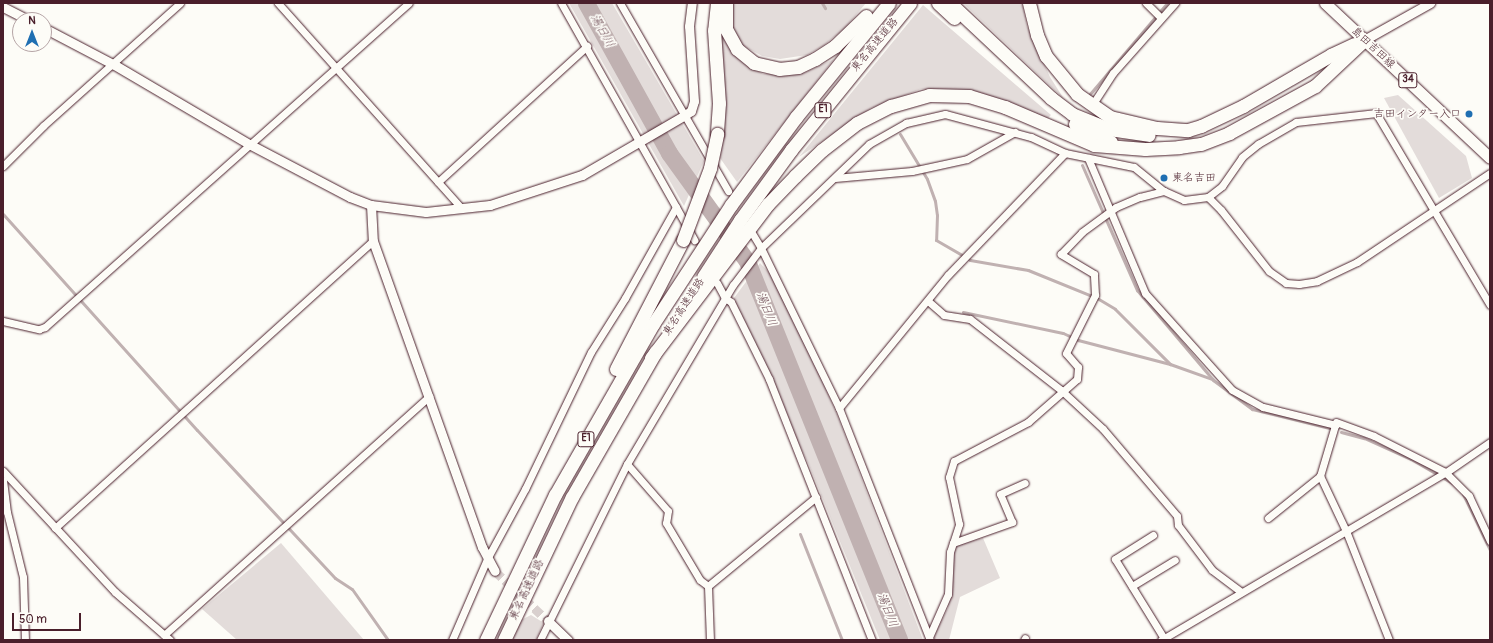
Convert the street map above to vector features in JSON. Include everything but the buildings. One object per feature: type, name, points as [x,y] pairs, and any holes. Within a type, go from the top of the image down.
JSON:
[{"type":"highway","points":[[554,495],[693,242],[717,134],[719,103],[714,30],[717,3]]},
{"type":"highway","points":[[726,3],[726,29],[737,49],[754,63],[779,69],[798,67],[835,46],[878,3]]},
{"type":"highway","name":"東名高速道路","points":[[486,640],[554,495],[693,242],[731,205],[796,117],[889,3]]},
{"type":"highway","name":"東名高速道路","points":[[504,640],[572,497],[651,358],[716,272],[740,220],[840,87],[910,3]]},
{"type":"highway","points":[[938,3],[1062,117],[1092,135],[1130,148]]},
{"type":"highway","points":[[950,3],[1039,87],[1072,114],[1092,124],[1139,134],[1165,135],[1188,130],[1243,106],[1331,55],[1364,40]]},
{"type":"highway","points":[[1030,3],[1037,35],[1046,56],[1067,85],[1086,103],[1110,117],[1135,125],[1188,130]]},
{"type":"highway","points":[[716,272],[794,176],[827,146],[872,114],[912,98],[942,94],[970,96],[1005,107],[1083,142],[1130,148],[1186,146],[1201,144],[1229,133],[1315,86],[1364,40]]},
{"type":"main road","name":"島田吉田線","points":[[1325,3],[1490,158]]},
{"type":"street","points":[[3,166],[180,3]]},
{"type":"street","points":[[278,3],[462,209]]},
{"type":"street","points":[[3,321],[39,329],[45,327],[249,144],[338,69],[409,3]]},
{"type":"street","points":[[561,3],[642,140],[693,242]]},
{"type":"street","points":[[620,3],[728,191]]},
{"type":"street","points":[[52,32],[113,64],[249,144],[350,197],[371,205],[426,212],[462,209],[518,198],[582,175],[685,115],[690,111],[694,101],[689,26],[692,3]]},
{"type":"street","points":[[1146,3],[1161,18]]},
{"type":"street","points":[[1096,99],[1113,73],[1175,3]]},
{"type":"street","points":[[1364,40],[1430,3]]},
{"type":"street","points":[[3,7],[13,12]]},
{"type":"street","points":[[438,182],[587,46]]},
{"type":"street","points":[[540,640],[548,621],[627,464],[694,354],[733,285],[759,250],[835,178],[868,144],[906,123],[945,114],[1015,132],[1065,153],[1134,167],[1164,191],[1184,200],[1208,197],[1222,186],[1242,157],[1258,144],[1296,122],[1376,113],[1490,304]]},
{"type":"street","points":[[835,178],[915,170],[967,159],[1015,132]]},
{"type":"street","points":[[839,408],[969,252],[1065,153]]},
{"type":"street","points":[[1088,158],[1109,213],[1145,293],[1232,390],[1263,407],[1336,425]]},
{"type":"street","points":[[1208,197],[1269,270],[1286,283],[1299,284],[1317,281],[1357,262],[1490,174]]},
{"type":"street","points":[[930,639],[948,594],[950,552],[959,524],[949,477],[954,461],[1028,422],[1061,390],[1077,379],[1078,368],[1066,353],[1095,295],[1094,274],[1061,254],[1082,232],[1109,213],[1140,197],[1164,191]]},
{"type":"street","points":[[371,205],[373,241],[487,559],[495,571]]},
{"type":"street","points":[[452,640],[487,559],[525,489],[591,352],[625,298],[676,207]]},
{"type":"street","points":[[749,233],[839,408],[930,639]]},
{"type":"street","points":[[55,528],[373,241]]},
{"type":"street","points":[[716,272],[725,298],[731,302],[769,379],[872,640]]},
{"type":"street","points":[[928,301],[944,315],[970,319],[1061,390],[1103,429],[1177,516],[1178,525],[1212,570],[1242,592]]},
{"type":"street","points":[[164,635],[280,528],[429,396]]},
{"type":"street","points":[[1268,518],[1320,476],[1336,422],[1374,436],[1445,473],[1469,496],[1490,541]]},
{"type":"street","points":[[1153,535],[1115,559],[1163,639],[1437,478],[1490,442]]},
{"type":"street","points":[[627,464],[668,511],[666,523],[700,580],[708,586]]},
{"type":"street","points":[[3,471],[115,592],[170,640]]},
{"type":"street","points":[[1320,476],[1346,531],[1389,640]]},
{"type":"street","points":[[3,480],[7,512],[23,577],[26,640]]},
{"type":"street","points":[[953,543],[1012,522],[1000,494],[1025,483]]},
{"type":"street","points":[[708,586],[816,497]]},
{"type":"street","points":[[1132,586],[1175,560]]},
{"type":"street","points":[[708,586],[710,640]]},
{"type":"street","points":[[548,621],[568,640]]},
{"type":"shaded area","points":[[569,3],[612,3],[704,161],[684,206]]},
{"type":"shaded area","points":[[732,3],[866,3],[845,28],[824,45],[807,55],[780,59],[762,56],[742,45],[733,27]]},
{"type":"shaded area","points":[[963,3],[1022,3],[1027,26],[1050,77],[1064,99]]},
{"type":"shaded area","points":[[923,5],[1051,115],[1046,120],[951,90],[921,89],[871,108],[799,157]]},
{"type":"shaded area","points":[[721,34],[729,48],[744,63],[763,74],[804,73],[834,59],[737,182],[720,158],[726,101]]},
{"type":"shaded area","points":[[1398,95],[1466,156],[1472,178],[1439,198],[1384,98]]},
{"type":"shaded area","points":[[760,263],[777,281],[836,412],[923,640],[880,640],[809,465],[731,302]]},
{"type":"shaded area","points":[[983,538],[1000,578],[960,597],[949,640],[936,640],[934,636],[948,608],[955,546]]},
{"type":"shaded area","points":[[281,543],[364,640],[237,640],[202,609]]},
{"type":"shaded area","points":[[531,615],[544,623],[536,640],[512,640],[521,620]]},
{"type":"waterway","name":"湯日川","points":[[586,3],[669,153],[747,261],[899,640]]},
{"type":"waterway","points":[[822,3],[825,8]]},
{"type":"waterway","points":[[1089,95],[1167,3]]},
{"type":"waterway","points":[[900,134],[927,179],[935,201],[937,215],[936,240],[970,260],[1028,270],[1097,298],[1115,309],[1170,364]]},
{"type":"waterway","points":[[1082,165],[1137,290],[1213,380],[1252,409],[1330,428]]},
{"type":"waterway","points":[[3,214],[197,430],[335,578],[352,589],[388,640]]},
{"type":"waterway","points":[[963,312],[1063,333],[1078,340],[1170,364],[1212,379]]},
{"type":"waterway","points":[[1341,432],[1364,438],[1411,459],[1452,483]]},
{"type":"waterway","points":[[1463,494],[1490,550]]},
{"type":"waterway","points":[[800,534],[842,640]]},
{"type":"tunnel","points":[[495,571],[548,621]]},
{"type":"place","name":"吉田インター入口","points":[[1469,114]]},
{"type":"place","name":"東名吉田","points":[[1164,178]]}]
